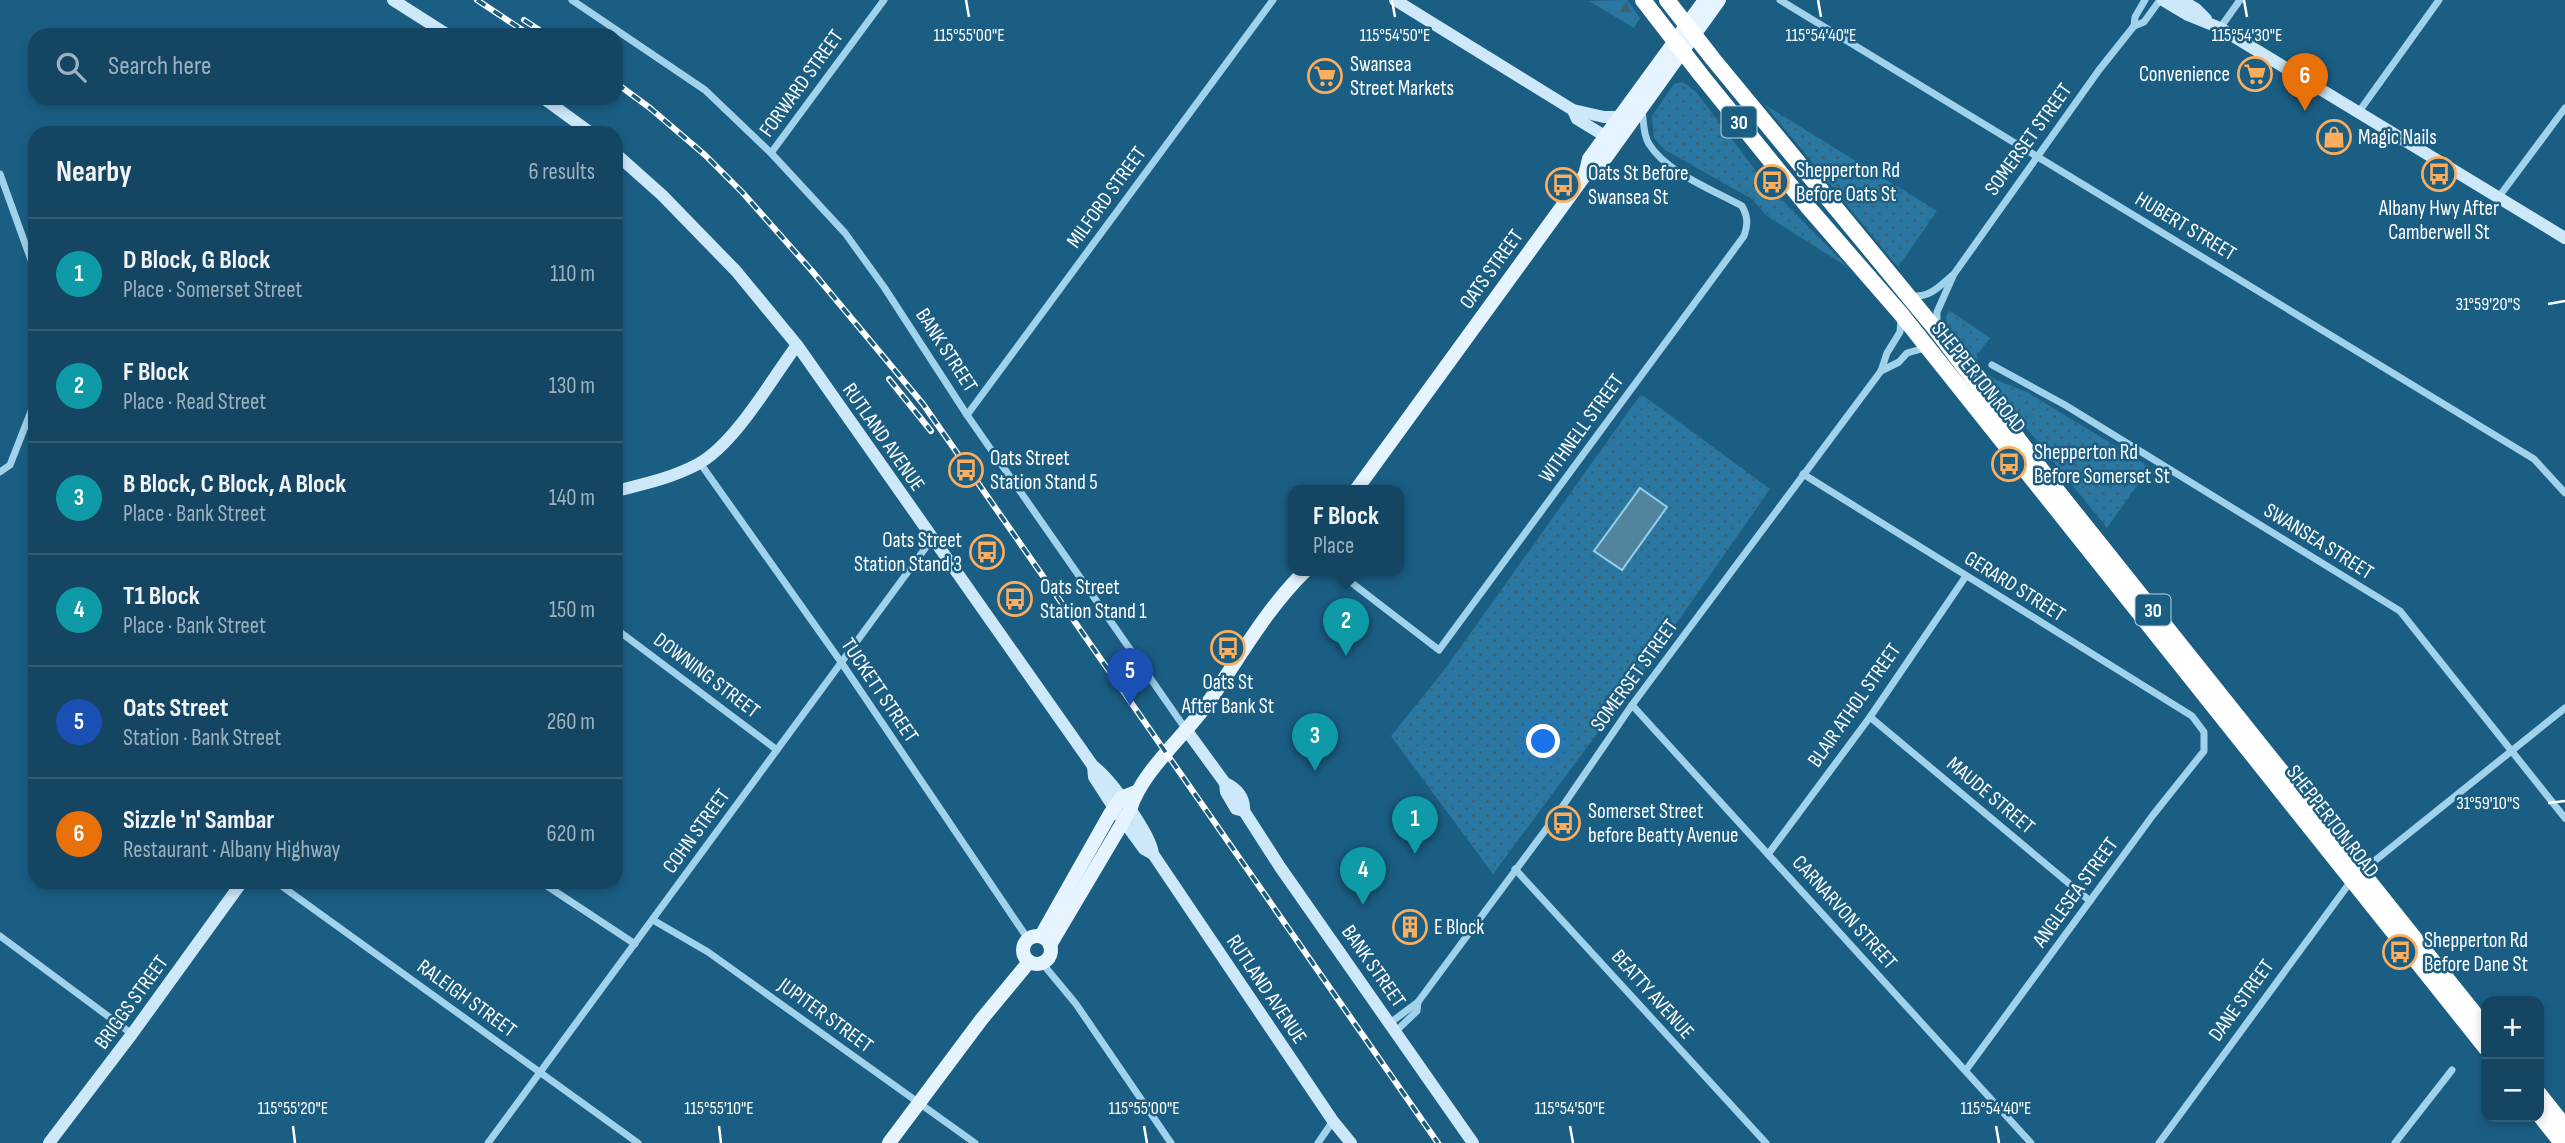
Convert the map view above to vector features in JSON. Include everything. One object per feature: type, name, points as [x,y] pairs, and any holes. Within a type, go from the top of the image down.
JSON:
[{"type":"highway","name":"SHEPPERTON ROAD","points":[[1643,0],[1808,207],[1901,314],[2481,1022]]},
{"type":"highway","name":"SHEPPERTON ROAD","points":[[1667,0],[1937,331],[2048,478],[2358,875],[2481,1041]]},
{"type":"highway","points":[[2544,1100],[2565,1127]]},
{"type":"highway","points":[[2544,1120],[2562,1143]]},
{"type":"main road","name":"OATS STREET","points":[[1611,140],[1641,107],[1690,30],[1705,0]]},
{"type":"main road","name":"OATS STREET","points":[[1690,30],[1719,0]]},
{"type":"main road","name":"OATS STREET","points":[[1360,485],[1585,174],[1598,166],[1619,117],[1679,46]]},
{"type":"main road","points":[[1288,588],[1293,576]]},
{"type":"main road","points":[[1035,962],[1023,950],[1040,940],[1122,809],[1187,731],[1249,638],[1300,576]]},
{"type":"main road","points":[[889,1143],[981,1020],[1035,962],[1049,958],[1040,940]]},
{"type":"street","points":[[393,0],[437,28]]},
{"type":"street","name":"BANK STREET","points":[[572,0],[613,28]]},
{"type":"street","name":"FORWARD STREET","points":[[771,153],[884,0]]},
{"type":"street","name":"MILFORD STREET","points":[[967,415],[1273,0]]},
{"type":"street","points":[[1395,0],[1573,110],[1604,117],[1619,117]]},
{"type":"street","name":"HUBERT STREET","points":[[1780,0],[2534,459],[2565,493]]},
{"type":"street","name":"SOMERSET STREET","points":[[1937,331],[1937,312],[1954,274],[2037,155],[2134,26],[2135,17],[2145,0]]},
{"type":"street","points":[[2161,0],[2214,25]]},
{"type":"street","name":"SOMERSET STREET","points":[[2134,26],[2144,22],[2161,0]]},
{"type":"street","points":[[2181,0],[2214,25],[2565,238]]},
{"type":"street","points":[[2214,25],[2240,0]]},
{"type":"street","points":[[2358,113],[2440,0]]},
{"type":"street","name":"BANK STREET","points":[[623,35],[705,90],[771,153],[845,233],[884,287],[967,415],[1225,783],[1226,792],[1236,809],[1244,811],[1280,867],[1473,1143]]},
{"type":"street","points":[[553,105],[581,126]]},
{"type":"street","name":"WITHNELL STREET","points":[[1342,576],[1439,650],[1744,236],[1748,225],[1742,206],[1668,165],[1647,142],[1641,107]]},
{"type":"street","points":[[2498,198],[2565,108]]},
{"type":"street","points":[[1573,110],[1577,118],[1611,140]]},
{"type":"street","name":"RUTLAND AVENUE","points":[[623,160],[662,195],[736,271],[797,345],[1093,766],[1094,777],[1122,809],[1144,849],[1153,854],[1333,1121],[1351,1143]]},
{"type":"street","points":[[0,174],[28,252]]},
{"type":"street","name":"SOMERSET STREET","points":[[1906,294],[1924,296],[1954,274]]},
{"type":"street","name":"SOMERSET STREET","points":[[1392,1027],[1417,1011],[1418,1002],[1558,813],[1632,705],[1881,371],[1887,353],[1900,332],[1901,314]]},
{"type":"street","points":[[623,489],[671,476],[700,463],[718,451],[797,345]]},
{"type":"street","name":"SOMERSET STREET","points":[[1881,371],[1899,362],[1907,353],[1929,348]]},
{"type":"street","name":"SWANSEA STREET","points":[[1992,365],[2065,405],[2400,611],[2565,818]]},
{"type":"street","points":[[0,472],[10,465],[28,419]]},
{"type":"street","name":"TUCKETT STREET","points":[[700,463],[1040,940]]},
{"type":"street","name":"GERARD STREET","points":[[1803,474],[2192,716],[2204,732]]},
{"type":"street","name":"COHN STREET","points":[[488,1143],[932,539]]},
{"type":"street","name":"BLAIR ATHOL STREET","points":[[1769,853],[1870,717],[1966,576]]},
{"type":"street","name":"DOWNING STREET","points":[[623,634],[777,750]]},
{"type":"street","name":"CARNARVON STREET","points":[[1632,705],[2031,1143]]},
{"type":"street","name":"DANE STREET","points":[[2159,1143],[2358,875],[2565,708]]},
{"type":"street","name":"MAUDE STREET","points":[[1870,717],[2090,901]]},
{"type":"street","name":"ANGLESEA STREET","points":[[1966,1070],[2153,815],[2204,751],[2204,732]]},
{"type":"street","name":"BEATTY AVENUE","points":[[1515,869],[1766,1143]]},
{"type":"street","name":"BRIGGS STREET","points":[[49,1143],[237,889]]},
{"type":"street","name":"RALEIGH STREET","points":[[286,889],[638,1143]]},
{"type":"street","points":[[552,889],[635,944]]},
{"type":"street","name":"JUPITER STREET","points":[[653,920],[708,951],[975,1143]]},
{"type":"street","points":[[0,936],[132,1034]]},
{"type":"street","points":[[1035,962],[1076,1004],[1171,1143]]},
{"type":"street","points":[[2395,1143],[2452,1070]]},
{"type":"street","points":[[1318,1143],[1333,1121]]},
{"type":"green space","points":[[1627,0],[1640,18],[1634,28],[1589,1]]},
{"type":"green space","points":[[1683,82],[1696,92],[1762,179],[1849,268],[1767,216],[1752,199],[1665,150],[1654,138],[1652,116],[1674,84]]},
{"type":"green space","points":[[1765,105],[1937,211],[1898,267]]},
{"type":"green space","points":[[1949,310],[1990,338],[1977,355],[1979,368],[1996,380],[2025,391],[2150,467],[2107,528],[1949,332],[1946,317]]},
{"type":"green space","points":[[1641,394],[1770,489],[1639,677],[1493,874],[1391,736],[1445,669]]},
{"type":"shaded area","points":[[1640,488],[1667,507],[1622,570],[1594,551]]},
{"type":"railway","points":[[477,0],[519,28]]},
{"type":"railway","points":[[524,20],[536,28]]},
{"type":"railway","points":[[623,88],[705,155],[742,192],[923,404],[1438,1143]]},
{"type":"railway","points":[[889,379],[931,431]]},
{"type":"place","name":"Convenience","points":[[2255,74]]},
{"type":"place","name":"Swansea Street Markets","points":[[1325,76]]},
{"type":"place","name":"Sizzle 'n' Sambar","points":[[2305,111]]},
{"type":"place","name":"Magic Nails","points":[[2334,137]]},
{"type":"place","name":"Albany Hwy After Camberwell St","points":[[2439,174]]},
{"type":"place","name":"Shepperton Rd Before Oats St","points":[[1772,182]]},
{"type":"place","name":"Oats St Before Swansea St","points":[[1563,185]]},
{"type":"place","name":"Shepperton Rd Before Somerset St","points":[[2009,464]]},
{"type":"place","name":"Oats Street Station Stand 5","points":[[966,470]]},
{"type":"place","name":"Oats Street Station Stand 3","points":[[987,552]]},
{"type":"place","name":"Oats Street Station Stand 1","points":[[1015,599]]},
{"type":"place","name":"Oats St After Bank St","points":[[1228,648]]},
{"type":"place","name":"F Block","points":[[1346,656]]},
{"type":"place","name":"Oats Street","points":[[1130,706]]},
{"type":"place","name":"B Block, C Block, A Block","points":[[1315,771]]},
{"type":"place","name":"Somerset Street before Beatty Avenue","points":[[1563,823]]},
{"type":"place","name":"D Block, G Block","points":[[1415,854]]},
{"type":"place","name":"T1 Block","points":[[1363,905]]},
{"type":"place","name":"E Block","points":[[1410,927]]},
{"type":"place","name":"Shepperton Rd Before Dane St","points":[[2400,952]]}]
